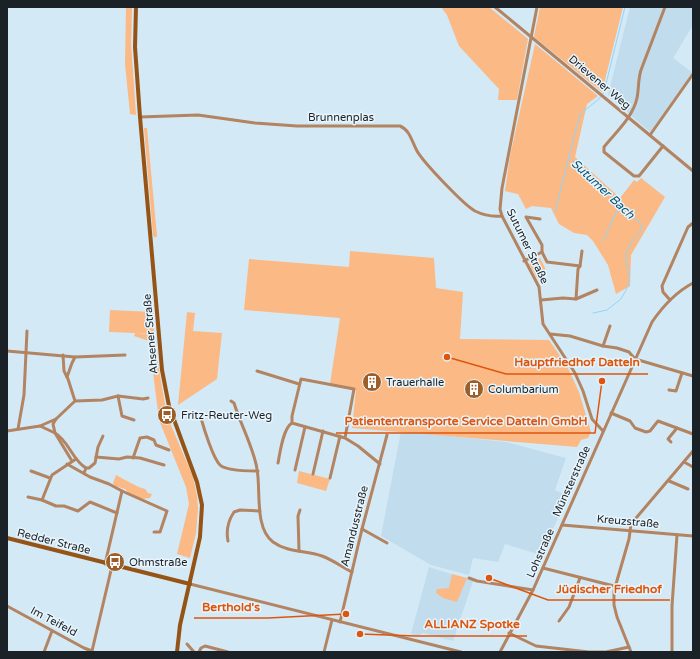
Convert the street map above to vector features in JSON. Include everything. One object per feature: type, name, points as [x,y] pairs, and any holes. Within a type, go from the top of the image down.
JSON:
[{"type":"main road","name":"Ahsener Straße","points":[[136,7],[135,47],[140,117],[162,370],[170,412],[197,482],[202,505],[200,537],[179,629],[177,652]]},
{"type":"main road","name":"Redder Straße","points":[[7,538],[112,566],[190,584]]},
{"type":"street","name":"Drievener Weg","points":[[495,7],[693,171]]},
{"type":"street","name":"Sutumer Straße","points":[[537,7],[502,188],[500,209],[524,261],[536,279],[539,287],[542,324],[579,379],[592,419],[603,431]]},
{"type":"street","points":[[663,146],[639,176],[634,176],[604,152],[604,147],[633,109],[637,98],[638,79],[665,7]]},
{"type":"street","points":[[650,135],[693,74]]},
{"type":"street","name":"Brunnenplas","points":[[140,117],[198,115],[255,123],[297,126],[400,126],[407,130],[421,156],[464,202],[475,211],[493,217],[502,216]]},
{"type":"street","points":[[540,219],[526,217],[542,245],[542,252],[547,262],[580,266]]},
{"type":"street","points":[[670,300],[663,292],[662,286],[688,227],[693,223]]},
{"type":"street","points":[[576,299],[578,269],[580,266],[582,251]]},
{"type":"street","points":[[524,261],[542,252]]},
{"type":"street","name":"Münsterstraße","points":[[562,525],[652,322],[660,310],[670,300],[693,283]]},
{"type":"street","points":[[541,300],[563,298],[576,299],[597,290]]},
{"type":"street","points":[[603,346],[610,326]]},
{"type":"street","points":[[18,429],[24,395],[27,331]]},
{"type":"street","points":[[550,334],[570,336],[603,346],[617,348],[629,352],[635,359],[693,376]]},
{"type":"street","points":[[7,351],[26,354],[63,355],[75,357],[125,355]]},
{"type":"street","points":[[63,355],[64,371],[76,401]]},
{"type":"street","points":[[67,377],[75,357]]},
{"type":"street","points":[[257,371],[299,384]]},
{"type":"street","points":[[669,390],[676,391],[682,373]]},
{"type":"street","points":[[278,463],[286,430],[292,423],[292,416],[301,379],[354,389],[345,438]]},
{"type":"street","points":[[118,396],[122,416],[134,420]]},
{"type":"street","points":[[72,461],[55,433],[53,424],[56,419],[76,401],[102,400],[118,396],[139,399],[148,398]]},
{"type":"street","points":[[231,401],[234,403],[258,471],[260,511],[263,526],[268,537],[272,541],[289,550],[323,556],[352,572]]},
{"type":"street","points":[[611,413],[630,421],[635,428],[646,432],[650,431],[658,421],[693,434]]},
{"type":"street","points":[[201,418],[220,465],[225,468],[258,471]]},
{"type":"street","points":[[7,431],[40,426],[56,419]]},
{"type":"street","points":[[292,423],[345,438],[358,446],[380,464]]},
{"type":"street","points":[[40,426],[62,437],[76,459],[86,468],[90,468],[95,463],[98,447],[103,436]]},
{"type":"street","points":[[295,470],[305,427]]},
{"type":"street","points":[[671,442],[668,439],[677,428]]},
{"type":"street","points":[[312,474],[323,431]]},
{"type":"street","name":"Amandusstraße","points":[[340,622],[362,529],[387,435]]},
{"type":"street","points":[[330,478],[340,436]]},
{"type":"street","points":[[133,458],[140,438],[147,437],[154,440],[156,445],[169,450]]},
{"type":"street","points":[[631,652],[617,617],[614,605],[614,586],[629,539],[631,524],[693,451]]},
{"type":"street","points":[[96,457],[119,459],[127,457],[140,458],[164,465]]},
{"type":"street","points":[[42,500],[52,475],[76,459]]},
{"type":"street","points":[[684,462],[693,467]]},
{"type":"street","points":[[67,464],[90,477],[109,484],[167,511],[160,532],[154,532]]},
{"type":"street","points":[[84,473],[86,468]]},
{"type":"street","points":[[31,471],[50,478]]},
{"type":"street","points":[[668,481],[688,490]]},
{"type":"street","points":[[105,564],[122,491]]},
{"type":"street","points":[[28,497],[78,511],[90,502],[117,513]]},
{"type":"street","points":[[228,541],[227,533],[230,518],[234,512],[240,510],[260,511]]},
{"type":"street","points":[[299,551],[298,516],[300,510]]},
{"type":"street","name":"Kreuzstraße","points":[[562,525],[693,536]]},
{"type":"street","name":"Lohstraße","points":[[500,652],[533,590],[562,525]]},
{"type":"street","points":[[362,529],[387,543]]},
{"type":"street","points":[[672,652],[672,606],[677,534]]},
{"type":"street","points":[[92,651],[112,566]]},
{"type":"street","points":[[543,568],[614,586]]},
{"type":"street","points":[[469,578],[477,581],[533,590]]},
{"type":"street","points":[[559,621],[569,607],[580,578]]},
{"type":"street","points":[[190,584],[461,652]]},
{"type":"street","name":"Im Teifeld","points":[[7,606],[92,651]]},
{"type":"street","points":[[324,652],[332,620]]},
{"type":"street","points":[[44,652],[52,631]]},
{"type":"street","points":[[509,633],[536,646],[589,652],[606,652],[629,647]]},
{"type":"street","points":[[187,644],[194,652]]},
{"type":"street","points":[[198,652],[205,646],[228,652]]},
{"type":"shaded area","points":[[126,7],[132,7],[131,43],[136,115],[130,114],[125,64]]},
{"type":"shaded area","points":[[441,7],[489,7],[528,39],[517,100],[498,100],[499,89],[459,46],[447,15]]},
{"type":"shaded area","points":[[540,7],[623,7],[602,92],[534,37]]},
{"type":"shaded area","points":[[630,7],[693,7],[693,25],[673,58],[693,73],[650,132],[608,95]]},
{"type":"shaded area","points":[[535,44],[598,96],[587,104],[575,157],[620,198],[634,180],[637,182],[641,178],[665,197],[631,255],[630,286],[616,294],[608,265],[593,241],[587,235],[574,233],[559,224],[551,208],[532,206],[526,209],[518,194],[505,191],[510,156]]},
{"type":"shaded area","points":[[144,128],[147,128],[157,236],[155,238],[153,235]]},
{"type":"shaded area","points":[[350,251],[434,258],[436,288],[463,292],[460,339],[549,340],[567,366],[579,392],[591,432],[588,438],[581,440],[577,447],[352,428],[356,390],[330,384],[340,318],[244,310],[249,259],[349,267]]},
{"type":"shaded area","points":[[540,258],[545,268],[544,279],[537,278],[529,264]]},
{"type":"shaded area","points":[[110,310],[153,312],[154,333],[136,333],[153,334],[167,416],[193,477],[198,509],[196,533],[190,558],[177,554],[189,504],[186,487],[159,420],[149,341],[134,336],[135,333],[109,332]]},
{"type":"shaded area","points":[[187,312],[195,313],[193,331],[222,333],[217,379],[178,405]]},
{"type":"shaded area","points":[[401,431],[506,442],[566,458],[555,490],[568,496],[541,555],[505,544],[498,562],[473,558],[469,575],[431,565],[381,536]]},
{"type":"shaded area","points":[[299,471],[330,479],[326,491],[297,483]]},
{"type":"shaded area","points":[[116,475],[145,489],[148,493],[152,494],[150,498],[142,499],[130,494],[125,489],[115,486],[113,483]]},
{"type":"shaded area","points":[[429,567],[473,581],[453,641],[423,633],[418,636],[411,634]]},
{"type":"shaded area","points":[[452,574],[467,578],[457,602],[443,598],[436,593],[437,589],[449,588]]},
{"type":"waterway","name":"Sutumer Bach","points":[[555,212],[580,114],[599,99],[604,92],[625,7]]},
{"type":"waterway","name":"Sutumer Bach","points":[[570,158],[625,207],[629,215],[639,221],[641,226],[641,231],[632,241],[626,253],[626,265],[629,270],[629,283],[626,290],[621,299],[607,310],[593,313]]},
{"type":"waterway","points":[[603,241],[620,204]]},
{"type":"place","name":"Hauptfriedhof Datteln","points":[[447,357]]},
{"type":"place","name":"Patiententransporte Service Datteln GmbH","points":[[602,381]]},
{"type":"place","name":"Trauerhalle","points":[[372,382]]},
{"type":"place","name":"Columbarium","points":[[474,389]]},
{"type":"place","name":"Fritz-Reuter-Weg","points":[[167,415]]},
{"type":"place","name":"Ohmstraße","points":[[115,562]]},
{"type":"place","name":"Jüdischer Friedhof","points":[[489,578]]},
{"type":"place","name":"Berthold's","points":[[346,614]]},
{"type":"place","name":"ALLIANZ Spotke","points":[[360,634]]}]
